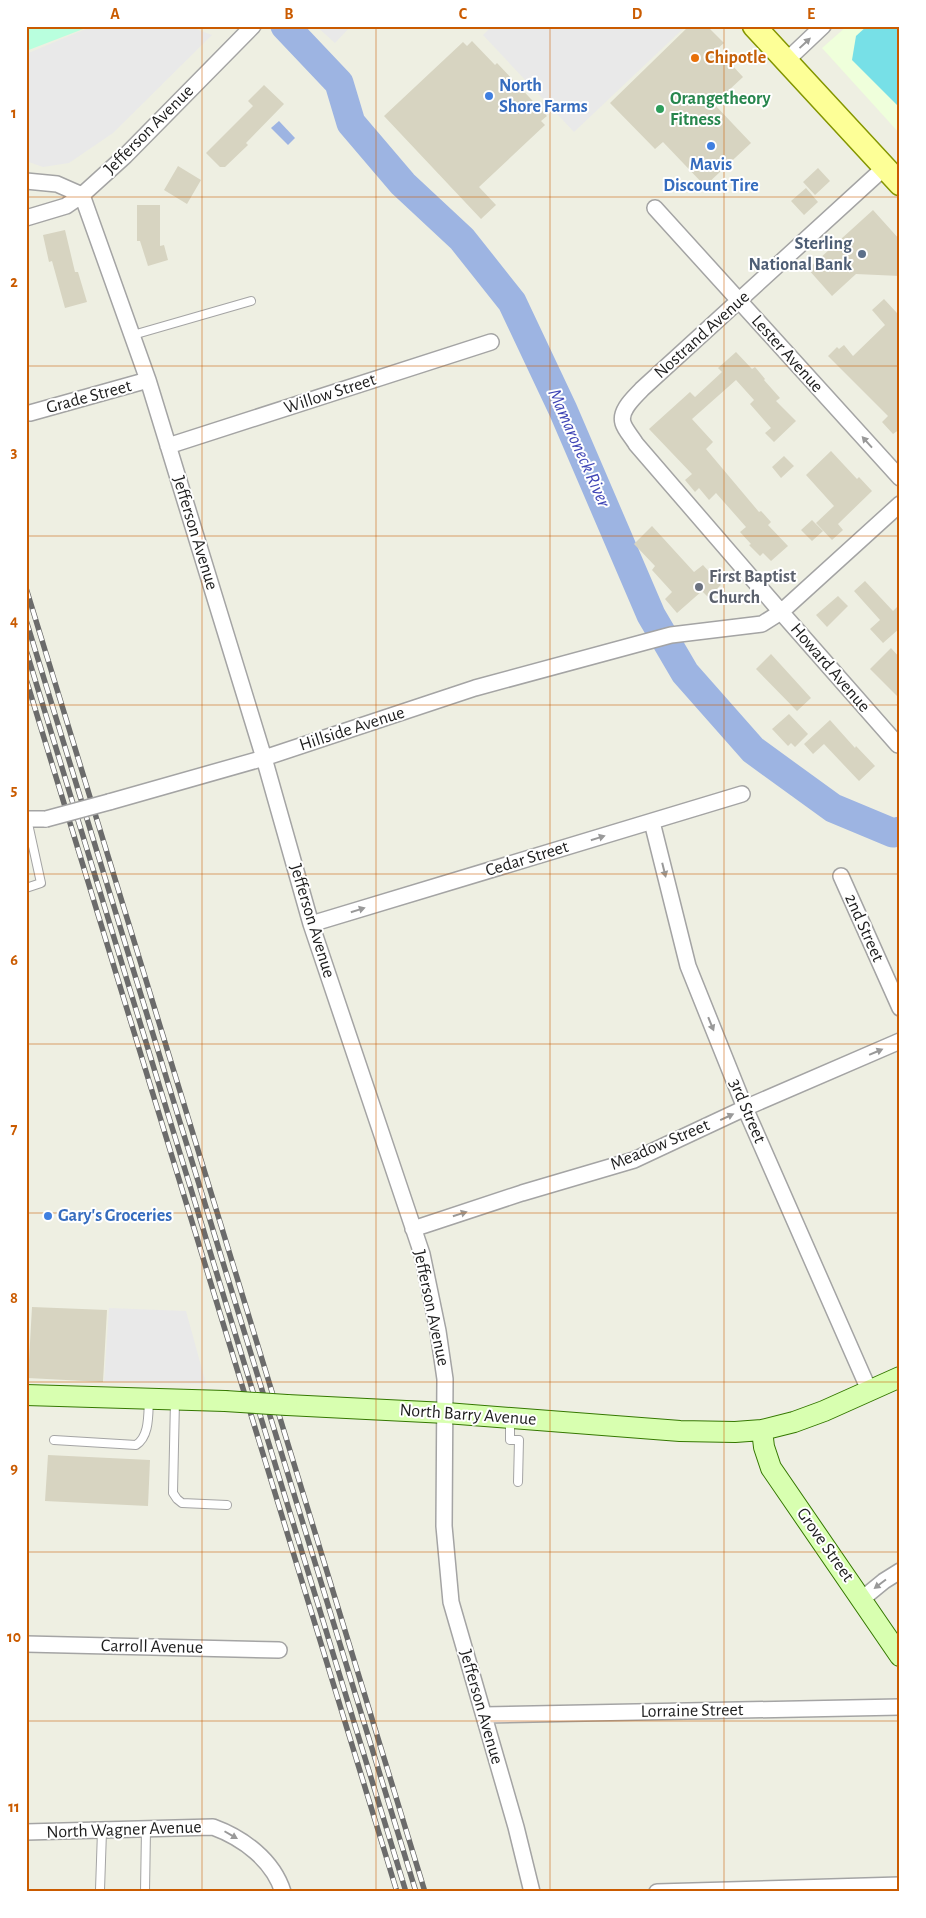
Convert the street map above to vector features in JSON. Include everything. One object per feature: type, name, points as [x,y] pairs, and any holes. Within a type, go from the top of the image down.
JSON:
[{"type":"main road","points":[[754,26],[900,184]]},
{"type":"street","name":"Jefferson Avenue","points":[[253,26],[125,156],[82,195],[148,380],[264,758],[311,924],[422,1254],[438,1331],[445,1379],[444,1526],[451,1602],[516,1827],[532,1892]]},
{"type":"street","points":[[786,61],[823,26]]},
{"type":"street","name":"Nostrand Avenue","points":[[627,429],[622,422],[623,416],[628,404],[642,389],[884,168]]},
{"type":"street","points":[[26,182],[57,184],[82,195]]},
{"type":"street","points":[[26,218],[66,206],[82,195]]},
{"type":"street","name":"Lester Avenue","points":[[655,208],[900,478]]},
{"type":"street","name":"Willow Street","points":[[168,446],[491,342]]},
{"type":"street","name":"Grade Street","points":[[30,413],[148,380]]},
{"type":"street","name":"Howard Avenue","points":[[627,429],[636,444],[898,745]]},
{"type":"street","name":"Hillside Avenue","points":[[27,819],[46,818],[109,802],[264,758],[475,688],[647,642],[677,635],[762,624],[781,612],[900,504]]},
{"type":"street","name":"Cedar Street","points":[[311,924],[742,794]]},
{"type":"street","name":"3rd Street","points":[[652,822],[688,966],[745,1108],[869,1390]]},
{"type":"street","name":"2nd Street","points":[[841,876],[900,1008]]},
{"type":"street","name":"Meadow Street","points":[[413,1229],[522,1193],[634,1160],[745,1108],[900,1041]]},
{"type":"street","name":"North Barry Avenue","points":[[26,1395],[225,1401],[735,1432],[762,1430],[794,1422],[824,1411],[900,1377]]},
{"type":"street","name":"Grove Street","points":[[762,1430],[764,1447],[771,1468],[900,1656]]},
{"type":"street","points":[[862,1599],[900,1571]]},
{"type":"street","name":"Carroll Avenue","points":[[26,1644],[279,1650]]},
{"type":"street","name":"Lorraine Street","points":[[484,1715],[900,1707]]},
{"type":"street","name":"North Wagner Avenue","points":[[26,1832],[102,1831],[198,1826],[213,1828],[225,1832],[245,1844],[267,1862],[276,1874],[283,1892]]},
{"type":"street","points":[[657,1892],[900,1885]]},
{"type":"lane","points":[[133,335],[251,301]]},
{"type":"lane","points":[[26,888],[41,883],[27,819]]},
{"type":"lane","points":[[54,1440],[136,1445],[141,1442],[145,1434],[149,1399]]},
{"type":"lane","points":[[175,1400],[173,1493],[182,1503],[227,1505]]},
{"type":"lane","points":[[510,1418],[510,1440],[519,1440],[518,1482]]},
{"type":"lane","points":[[145,1892],[146,1829]]},
{"type":"lane","points":[[100,1890],[102,1831]]},
{"type":"shaded area","points":[[26,26],[91,26],[26,51]]},
{"type":"shaded area","points":[[93,26],[188,26],[212,35],[113,133],[69,163],[43,167],[26,161],[26,54]]},
{"type":"shaded area","points":[[316,26],[351,26],[335,43]]},
{"type":"shaded area","points":[[492,26],[686,26],[574,132],[483,35]]},
{"type":"shaded area","points":[[847,26],[900,26],[900,134],[822,48]]},
{"type":"shaded area","points":[[867,26],[900,26],[900,108],[852,60],[856,36]]},
{"type":"shaded area","points":[[279,121],[295,138],[288,145],[271,128]]},
{"type":"shaded area","points":[[109,1308],[186,1311],[206,1384],[104,1382]]},
{"type":"building","points":[[689,26],[707,26],[724,43],[717,49],[743,77],[714,104],[751,143],[705,186],[663,142],[655,149],[610,103]]},
{"type":"building","points":[[472,41],[495,65],[497,63],[547,116],[541,121],[545,125],[479,187],[496,205],[481,219],[384,116],[463,42],[467,46]]},
{"type":"building","points":[[264,85],[284,104],[246,143],[248,145],[225,167],[220,167],[206,153],[253,106],[248,101]]},
{"type":"building","points":[[178,166],[201,180],[187,204],[164,190]]},
{"type":"building","points":[[818,168],[830,181],[815,195],[803,182]]},
{"type":"building","points":[[806,188],[818,202],[804,215],[791,201]]},
{"type":"building","points":[[137,205],[160,205],[160,246],[164,245],[168,260],[148,266],[140,241],[137,241]]},
{"type":"building","name":"Sterling National Bank","points":[[873,210],[900,240],[900,276],[856,274],[832,296],[808,269]]},
{"type":"building","points":[[65,230],[75,272],[78,272],[87,302],[65,308],[52,261],[49,262],[43,235]]},
{"type":"building","points":[[884,299],[897,313],[900,311],[900,429],[893,434],[882,422],[888,416],[828,356],[837,347],[839,349],[844,345],[853,356],[885,325],[872,310]]},
{"type":"building","points":[[736,352],[752,369],[755,367],[780,398],[776,401],[796,421],[774,442],[765,433],[771,428],[750,404],[754,400],[736,380],[692,419],[713,442],[706,449],[759,512],[761,511],[771,522],[768,525],[788,546],[771,561],[763,553],[760,556],[749,545],[751,544],[740,532],[746,527],[716,493],[709,500],[699,488],[695,492],[685,480],[692,474],[649,429],[690,392],[695,397],[722,372],[718,368]]},
{"type":"building","points":[[831,451],[857,479],[859,477],[872,491],[838,524],[843,530],[832,540],[816,523],[834,506],[806,475]]},
{"type":"building","points":[[784,456],[794,466],[781,478],[772,467]]},
{"type":"building","points":[[812,520],[823,531],[812,541],[801,530]]},
{"type":"building","points":[[652,526],[694,572],[703,565],[721,585],[708,597],[702,591],[677,613],[665,599],[672,592],[652,570],[655,566],[634,544]]},
{"type":"building","points":[[865,581],[893,611],[900,604],[900,628],[883,643],[870,629],[880,620],[854,591]]},
{"type":"building","points":[[838,596],[848,606],[827,627],[816,615]]},
{"type":"building","points":[[891,648],[900,658],[900,699],[870,669]]},
{"type":"building","points":[[771,654],[811,698],[797,711],[756,669]]},
{"type":"building","points":[[789,714],[808,734],[795,747],[791,743],[788,746],[772,729]]},
{"type":"building","points":[[830,720],[855,748],[856,746],[875,766],[859,781],[824,744],[813,754],[804,744]]},
{"type":"building","points":[[32,1307],[107,1310],[103,1382],[28,1378]]},
{"type":"building","points":[[48,1455],[150,1460],[148,1506],[45,1501]]},
{"type":"waterway","name":"Mamaroneck River","points":[[285,26],[339,83],[351,123],[403,184],[462,239],[512,302],[563,410],[651,615],[685,673],[753,750],[833,808],[893,833],[900,831]]},
{"type":"railway","points":[[26,588],[425,1892]]},
{"type":"railway","points":[[26,620],[416,1892]]},
{"type":"railway","points":[[26,650],[406,1892]]},
{"type":"railway","points":[[26,679],[397,1892]]},
{"type":"place","name":"Chipotle","points":[[695,58]]},
{"type":"place","name":"North Shore Farms","points":[[489,96]]},
{"type":"place","name":"Orangetheory Fitness","points":[[660,109]]},
{"type":"place","name":"Mavis Discount Tire","points":[[711,146]]},
{"type":"place","name":"Sterling National Bank","points":[[862,254]]},
{"type":"place","name":"First Baptist Church","points":[[699,587]]},
{"type":"place","name":"Gary's Groceries","points":[[48,1216]]}]
